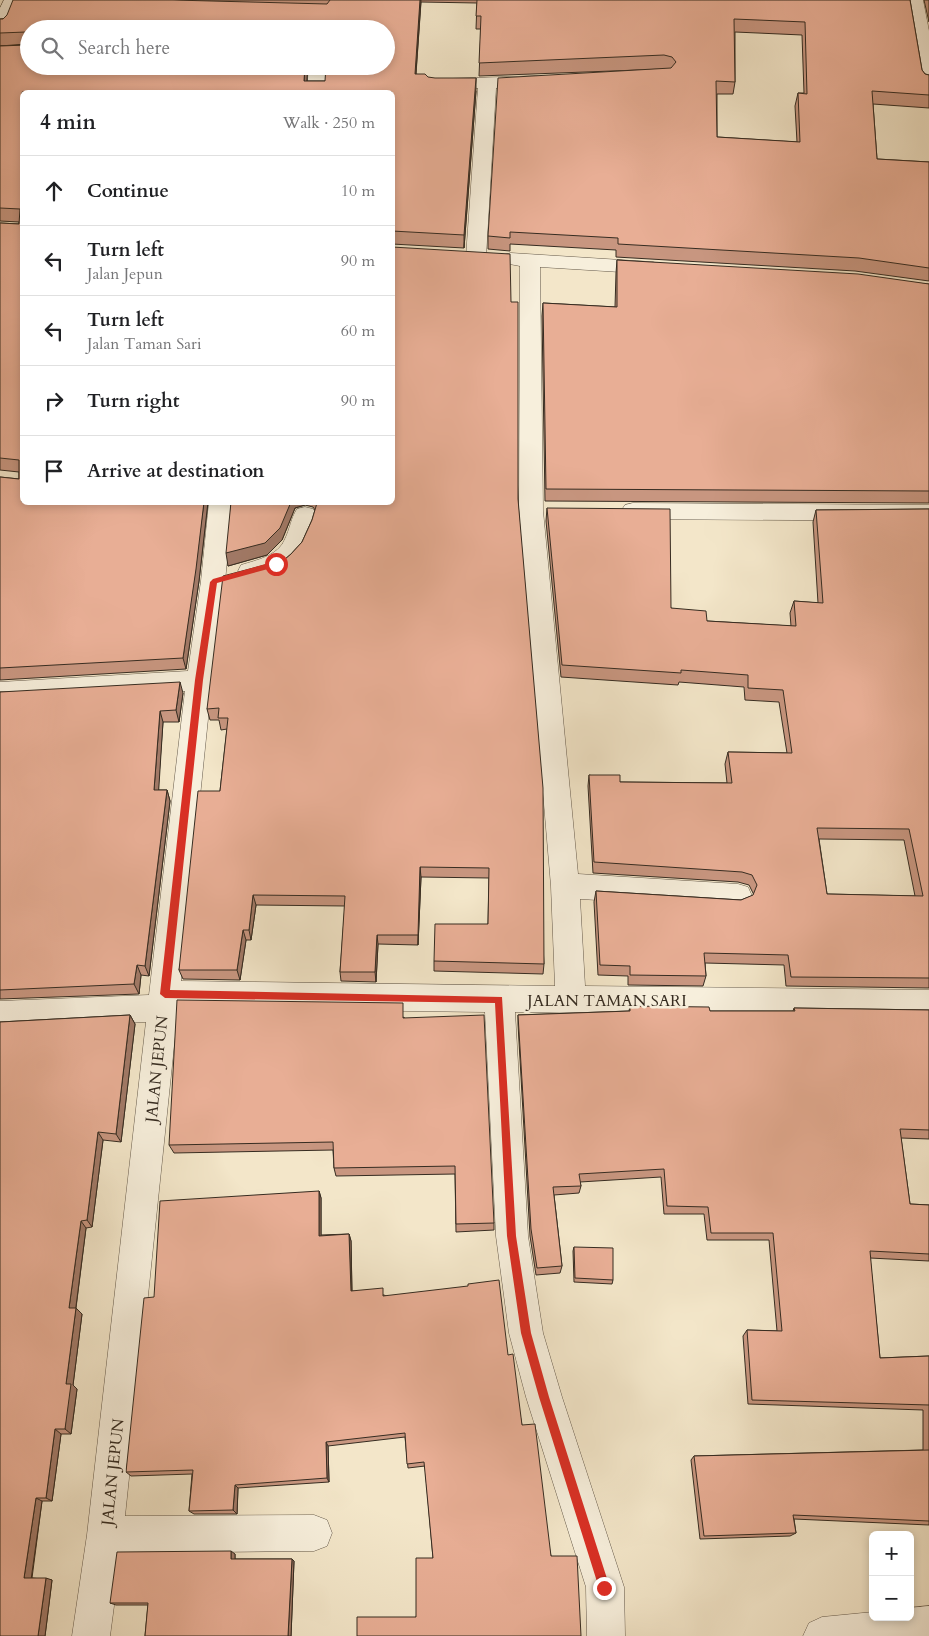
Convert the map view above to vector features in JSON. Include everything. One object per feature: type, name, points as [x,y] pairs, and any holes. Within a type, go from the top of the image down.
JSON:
[{"type":"street","points":[[0,26],[12,0]]},
{"type":"street","points":[[915,0],[925,37],[929,82]]},
{"type":"street","points":[[316,90],[317,75]]},
{"type":"street","points":[[435,84],[487,84],[556,80]]},
{"type":"street","points":[[487,84],[466,256],[668,268]]},
{"type":"street","points":[[530,260],[541,511],[571,998]]},
{"type":"street","name":"JALAN JEPUN","points":[[92,1636],[105,1535],[199,680],[213,582],[217,505]]},
{"type":"street","points":[[611,511],[929,512]]},
{"type":"street","points":[[213,582],[284,560],[298,538],[305,515]]},
{"type":"street","points":[[0,692],[199,680]]},
{"type":"street","points":[[565,886],[738,896]]},
{"type":"street","name":"JALAN TAMAN SARI","points":[[0,1015],[164,1001],[571,998],[929,1004]]},
{"type":"street","points":[[499,999],[512,1236],[526,1333],[544,1397],[604,1588],[606,1636]]},
{"type":"street","points":[[105,1535],[314,1533]]},
{"type":"street","points":[[822,1636],[929,1625]]},
{"type":"building","points":[[13,0],[173,0],[327,4],[330,0],[420,0],[415,74],[425,74],[428,77],[435,78],[476,78],[464,235],[395,231],[395,90],[20,90],[20,209],[0,208],[0,46],[20,45],[20,75],[304,75],[304,81],[325,81],[325,75],[395,75],[395,20],[20,20],[20,32],[0,33],[0,19],[7,15]]},
{"type":"building","points":[[477,0],[910,0],[922,70],[925,74],[929,75],[929,95],[872,91],[877,159],[929,162],[929,268],[859,258],[618,244],[618,238],[510,232],[510,238],[488,236],[498,78],[671,68],[676,62],[672,57],[664,55],[479,63],[481,16],[476,16]],"holes":[[[734,19],[805,22],[807,94],[798,93],[800,142],[717,137],[716,81],[735,82]]]},
{"type":"building","points":[[20,209],[20,505],[204,505],[183,658],[0,668],[0,477],[19,479],[19,460],[0,458],[0,223],[19,224]]},
{"type":"building","points":[[395,247],[510,254],[511,302],[518,302],[518,499],[543,788],[544,964],[434,961],[435,924],[488,924],[489,868],[420,867],[418,935],[377,935],[375,972],[340,972],[345,896],[253,895],[249,930],[243,930],[237,970],[179,970],[198,791],[220,791],[228,718],[218,718],[219,708],[207,709],[223,576],[284,560],[302,542],[316,505],[395,505]]},
{"type":"building","points":[[617,260],[858,274],[929,284],[929,491],[546,489],[543,303],[617,307]]},
{"type":"building","points":[[231,505],[290,505],[280,528],[265,543],[226,553]]},
{"type":"building","points":[[547,508],[670,509],[671,608],[706,611],[707,621],[796,626],[794,601],[823,603],[816,510],[929,509],[929,978],[791,977],[788,955],[704,953],[706,976],[630,975],[630,966],[600,965],[596,891],[741,900],[753,895],[757,885],[752,875],[742,872],[594,862],[589,775],[620,775],[620,782],[732,783],[728,752],[792,753],[783,690],[748,688],[748,675],[681,670],[681,673],[562,665]],"holes":[[[817,828],[909,829],[923,896],[827,894]]]},
{"type":"building","points":[[180,682],[176,710],[160,711],[154,790],[167,790],[145,966],[137,965],[134,984],[0,990],[0,692]]},
{"type":"building","points":[[177,1000],[403,1003],[403,1018],[484,1015],[494,1223],[456,1224],[455,1166],[334,1168],[333,1142],[169,1145]]},
{"type":"building","points":[[630,1006],[709,1007],[710,1011],[795,1011],[794,1008],[929,1010],[929,1130],[900,1129],[910,1204],[929,1205],[929,1254],[870,1251],[880,1358],[929,1356],[929,1405],[752,1400],[747,1330],[782,1331],[773,1233],[711,1233],[708,1207],[667,1206],[664,1169],[579,1174],[581,1186],[553,1187],[562,1266],[537,1268],[531,1229],[518,1015],[630,1011]]},
{"type":"building","points":[[130,1015],[116,1134],[98,1132],[87,1220],[81,1221],[69,1308],[76,1308],[66,1384],[71,1384],[65,1429],[55,1429],[46,1498],[36,1498],[24,1578],[46,1578],[38,1636],[0,1636],[0,1022]]},
{"type":"building","points":[[319,1191],[319,1236],[349,1234],[351,1291],[383,1288],[383,1296],[468,1286],[468,1284],[499,1280],[508,1355],[513,1354],[522,1425],[535,1424],[551,1556],[577,1556],[581,1636],[357,1636],[357,1617],[416,1617],[416,1558],[433,1558],[424,1462],[407,1464],[405,1433],[326,1442],[327,1478],[235,1485],[233,1510],[189,1511],[193,1470],[126,1472],[144,1298],[154,1297],[160,1201]]},
{"type":"building","points":[[574,1247],[613,1248],[613,1280],[575,1278]]},
{"type":"building","points":[[929,1450],[929,1521],[793,1515],[796,1533],[704,1536],[694,1456]]},
{"type":"building","points":[[231,1551],[231,1559],[292,1559],[288,1636],[145,1636],[148,1603],[110,1603],[117,1552]]},
{"type":"route","points":[[276,564],[213,582],[199,680],[165,994],[499,999],[512,1236],[526,1333],[544,1397],[604,1588]]}]
